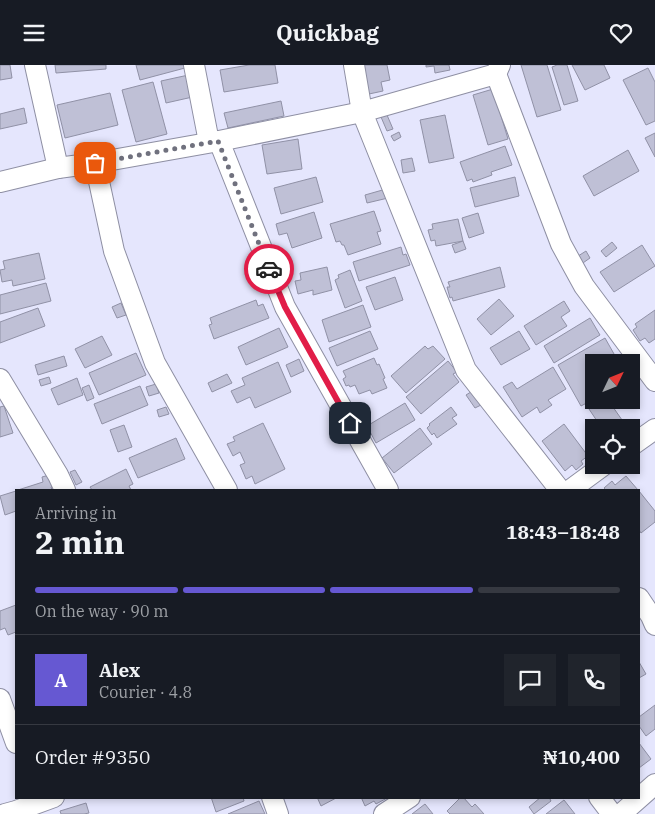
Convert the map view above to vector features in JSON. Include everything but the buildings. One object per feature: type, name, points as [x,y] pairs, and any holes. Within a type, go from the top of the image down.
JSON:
[{"type":"street","points":[[35,65],[58,168]]},
{"type":"street","points":[[194,65],[214,142],[285,307],[387,489]]},
{"type":"street","points":[[354,65],[362,112],[466,369],[559,489]]},
{"type":"street","points":[[0,182],[58,168],[214,142],[362,112],[498,70],[560,244],[584,286],[655,381]]},
{"type":"street","points":[[95,163],[114,251],[155,363],[226,489]]},
{"type":"street","points":[[0,379],[58,475],[64,489]]},
{"type":"street","points":[[640,440],[655,429]]},
{"type":"street","points":[[571,489],[592,474]]},
{"type":"street","points":[[640,599],[654,617]]},
{"type":"street","points":[[0,699],[15,740]]},
{"type":"street","points":[[640,797],[655,784]]},
{"type":"street","points":[[5,814],[43,799]]},
{"type":"street","points":[[273,799],[278,814]]},
{"type":"street","points":[[384,814],[407,799]]},
{"type":"street","points":[[601,799],[612,814]]},
{"type":"street","points":[[621,814],[638,799]]},
{"type":"way so far","points":[[95,163],[218,141],[269,269]]},
{"type":"route","points":[[269,269],[285,307],[350,423]]}]
